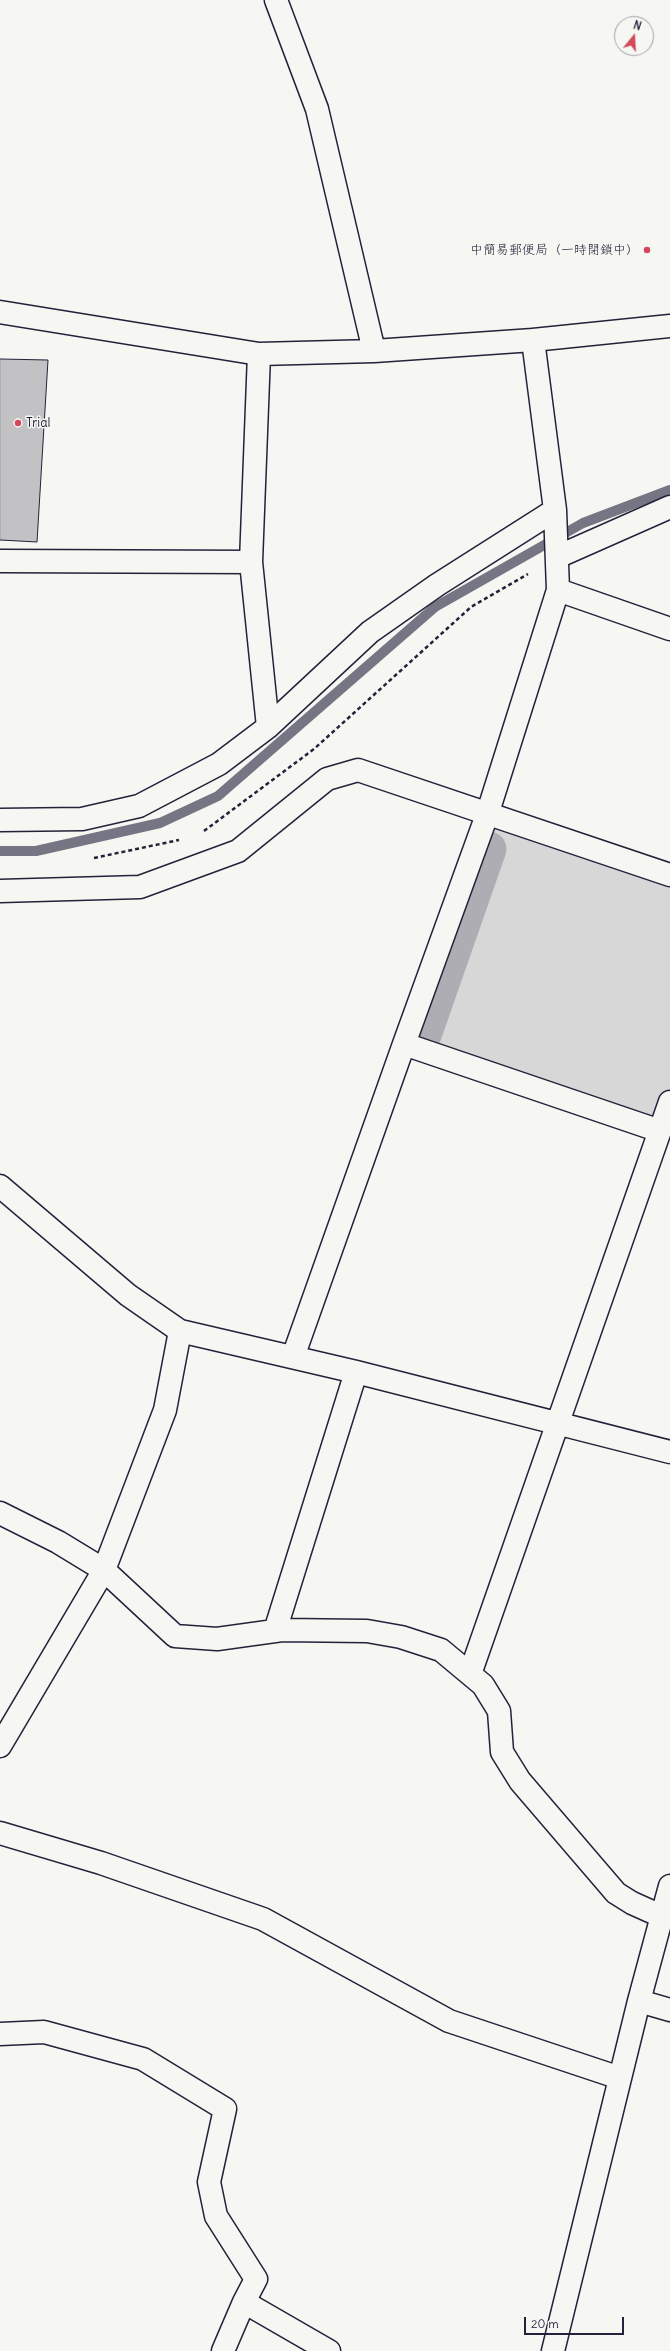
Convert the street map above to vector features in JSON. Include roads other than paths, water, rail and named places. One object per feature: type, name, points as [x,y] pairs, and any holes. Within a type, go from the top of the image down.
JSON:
[{"type":"street","points":[[276,0],[317,109],[374,351]]},
{"type":"street","points":[[0,312],[259,354],[374,351],[533,340],[670,326]]},
{"type":"street","points":[[294,1357],[404,1044],[488,812],[558,590],[555,510],[533,340]]},
{"type":"street","points":[[259,354],[251,562],[268,727]]},
{"type":"street","points":[[557,557],[670,507]]},
{"type":"street","points":[[0,820],[82,819],[139,806],[219,764],[268,727],[370,632],[437,585],[555,510]]},
{"type":"street","points":[[0,561],[251,562]]},
{"type":"street","points":[[558,590],[670,629]]},
{"type":"street","points":[[0,891],[140,887],[238,851],[327,779],[358,770],[488,812],[670,875]]},
{"type":"street","points":[[404,1044],[660,1131]]},
{"type":"street","points":[[470,1674],[670,1102]]},
{"type":"street","points":[[0,1186],[128,1295],[180,1331],[356,1372],[558,1425],[670,1452]]},
{"type":"street","points":[[0,1746],[104,1570],[165,1410],[180,1331]]},
{"type":"street","points":[[275,1631],[356,1372]]},
{"type":"street","points":[[0,1513],[58,1542],[104,1570],[174,1636],[217,1639],[275,1631],[367,1631],[401,1637],[441,1650],[483,1685],[499,1711],[502,1752],[520,1781],[616,1893],[632,1903],[661,1916]]},
{"type":"street","points":[[0,1833],[102,1863],[263,1919],[449,2020],[620,2078]]},
{"type":"street","points":[[553,2351],[639,2001],[670,1886]]},
{"type":"street","points":[[639,2001],[670,2010]]},
{"type":"street","points":[[0,2034],[44,2032],[143,2059],[225,2109],[209,2182],[216,2216],[256,2279],[244,2302],[223,2351]]},
{"type":"street","points":[[244,2302],[329,2351]]},
{"type":"waterway","points":[[0,851],[36,851],[160,823],[218,796],[435,607],[583,523],[670,490]]},
{"type":"waterway","points":[[424,1035],[489,849]]},
{"type":"place","name":"中簡易郵便局（一時閉鎖中）","points":[[647,250]]},
{"type":"place","name":"Trial","points":[[18,423]]}]
